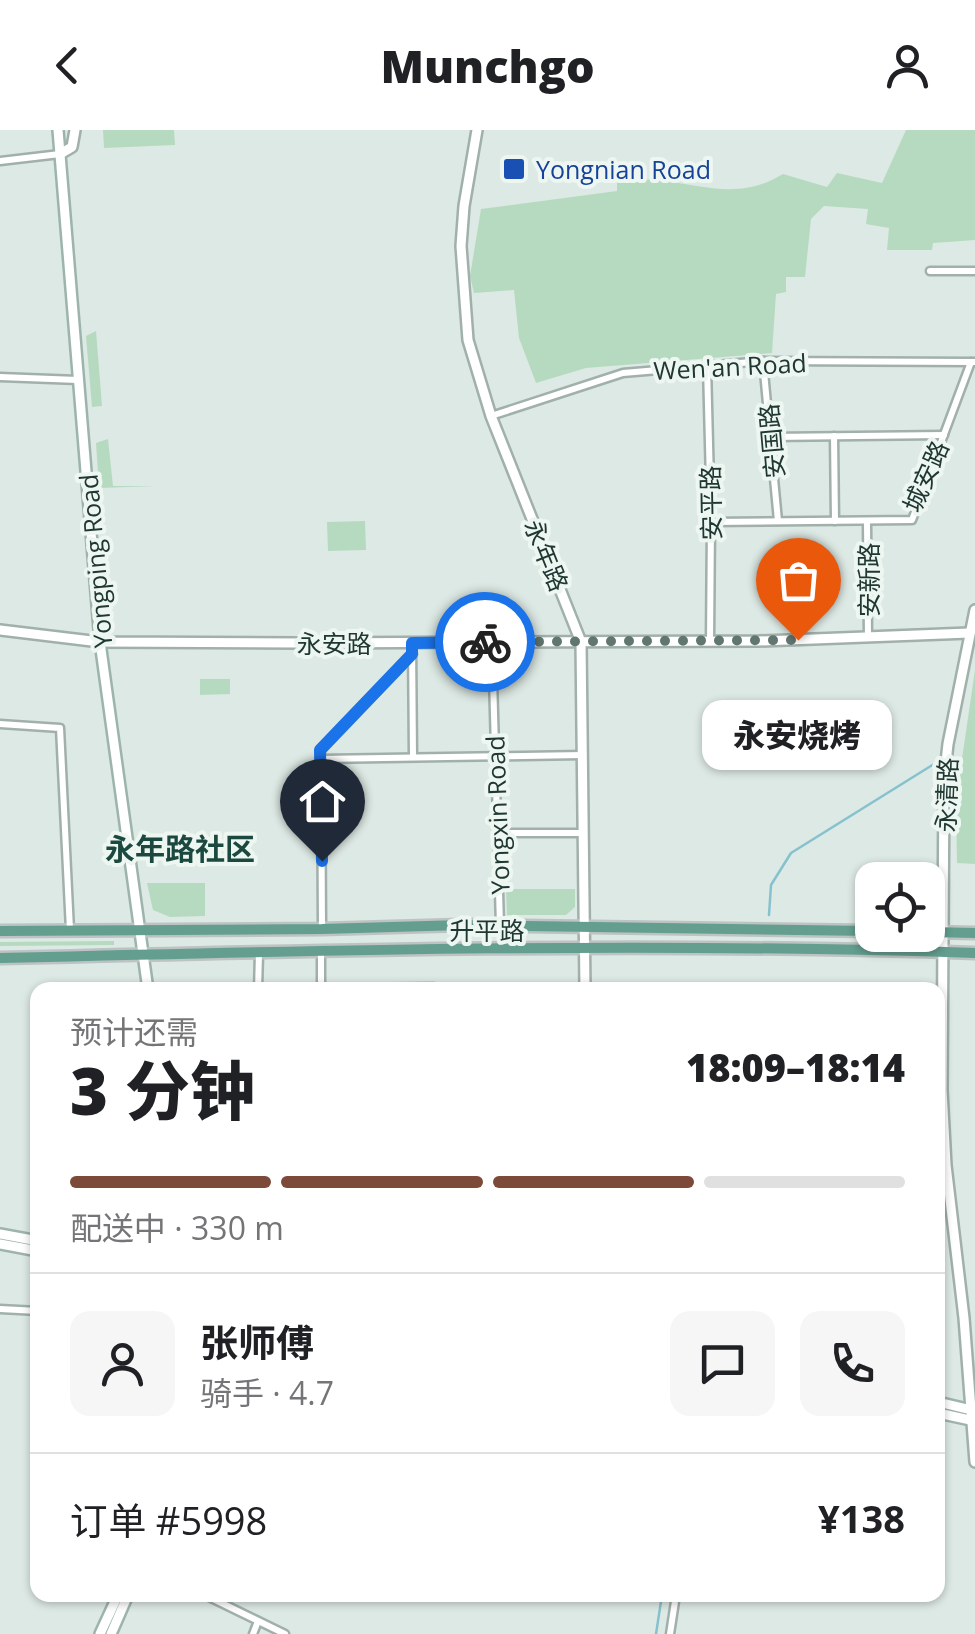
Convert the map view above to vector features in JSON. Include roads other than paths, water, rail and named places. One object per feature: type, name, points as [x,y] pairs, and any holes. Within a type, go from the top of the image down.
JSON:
[{"type":"main road","name":"升平路","points":[[0,930],[585,925],[855,931]]},
{"type":"main road","points":[[945,932],[975,933]]},
{"type":"main road","name":"升平路","points":[[0,958],[321,951],[855,951]]},
{"type":"main road","name":"升平路","points":[[944,952],[975,953]]},
{"type":"street","name":"Yongping Road","points":[[58,130],[100,642],[147,982]]},
{"type":"street","points":[[0,161],[60,154],[75,143],[75,130]]},
{"type":"street","name":"永年路","points":[[477,130],[464,206],[461,276],[474,366],[581,642],[585,982]]},
{"type":"street","points":[[930,271],[975,271]]},
{"type":"street","name":"Wen'an Road","points":[[491,416],[623,373],[763,361],[973,362]]},
{"type":"street","name":"安国路","points":[[763,361],[778,521]]},
{"type":"street","name":"城安路","points":[[711,522],[912,520],[973,362]]},
{"type":"street","name":"安平路","points":[[706,366],[710,640]]},
{"type":"street","points":[[0,378],[79,380]]},
{"type":"street","points":[[770,437],[944,435]]},
{"type":"street","points":[[834,436],[835,522]]},
{"type":"street","name":"安新路","points":[[867,522],[868,638]]},
{"type":"street","name":"永清路","points":[[945,862],[946,762],[975,610]]},
{"type":"street","name":"永安路","points":[[0,630],[100,642],[412,649],[492,642],[969,634]]},
{"type":"street","name":"Yongxin Road","points":[[492,642],[500,926]]},
{"type":"street","points":[[412,649],[414,758]]},
{"type":"street","points":[[322,930],[320,750],[361,710],[412,649]]},
{"type":"street","points":[[0,724],[60,728],[70,930]]},
{"type":"street","points":[[321,759],[584,754]]},
{"type":"street","points":[[497,833],[584,833]]},
{"type":"street","points":[[321,951],[322,982]]},
{"type":"street","points":[[258,982],[259,952]]},
{"type":"street","name":"永清路","points":[[944,952],[944,982]]},
{"type":"street","name":"永清路","points":[[945,1146],[974,1416],[975,1462]]},
{"type":"street","points":[[0,1234],[30,1240]]},
{"type":"street","points":[[0,1244],[30,1250]]},
{"type":"street","points":[[0,1310],[30,1311]]},
{"type":"street","points":[[945,1405],[974,1416]]},
{"type":"street","points":[[945,1414],[974,1416]]},
{"type":"street","points":[[100,1634],[115,1602]]},
{"type":"street","points":[[111,1634],[125,1602]]},
{"type":"street","points":[[219,1602],[285,1634]]},
{"type":"street","points":[[670,1634],[675,1602]]},
{"type":"street","points":[[253,1634],[258,1621]]},
{"type":"waterway","points":[[769,915],[771,885],[791,853],[934,764]]},
{"type":"waterway","points":[[656,1634],[661,1602]]},
{"type":"place","name":"Yongnian Road","points":[[514,169]]},
{"type":"place","name":"永安烧烤","points":[[798,640]]},
{"type":"district","name":"永年路社区","points":[[180,848]]}]
